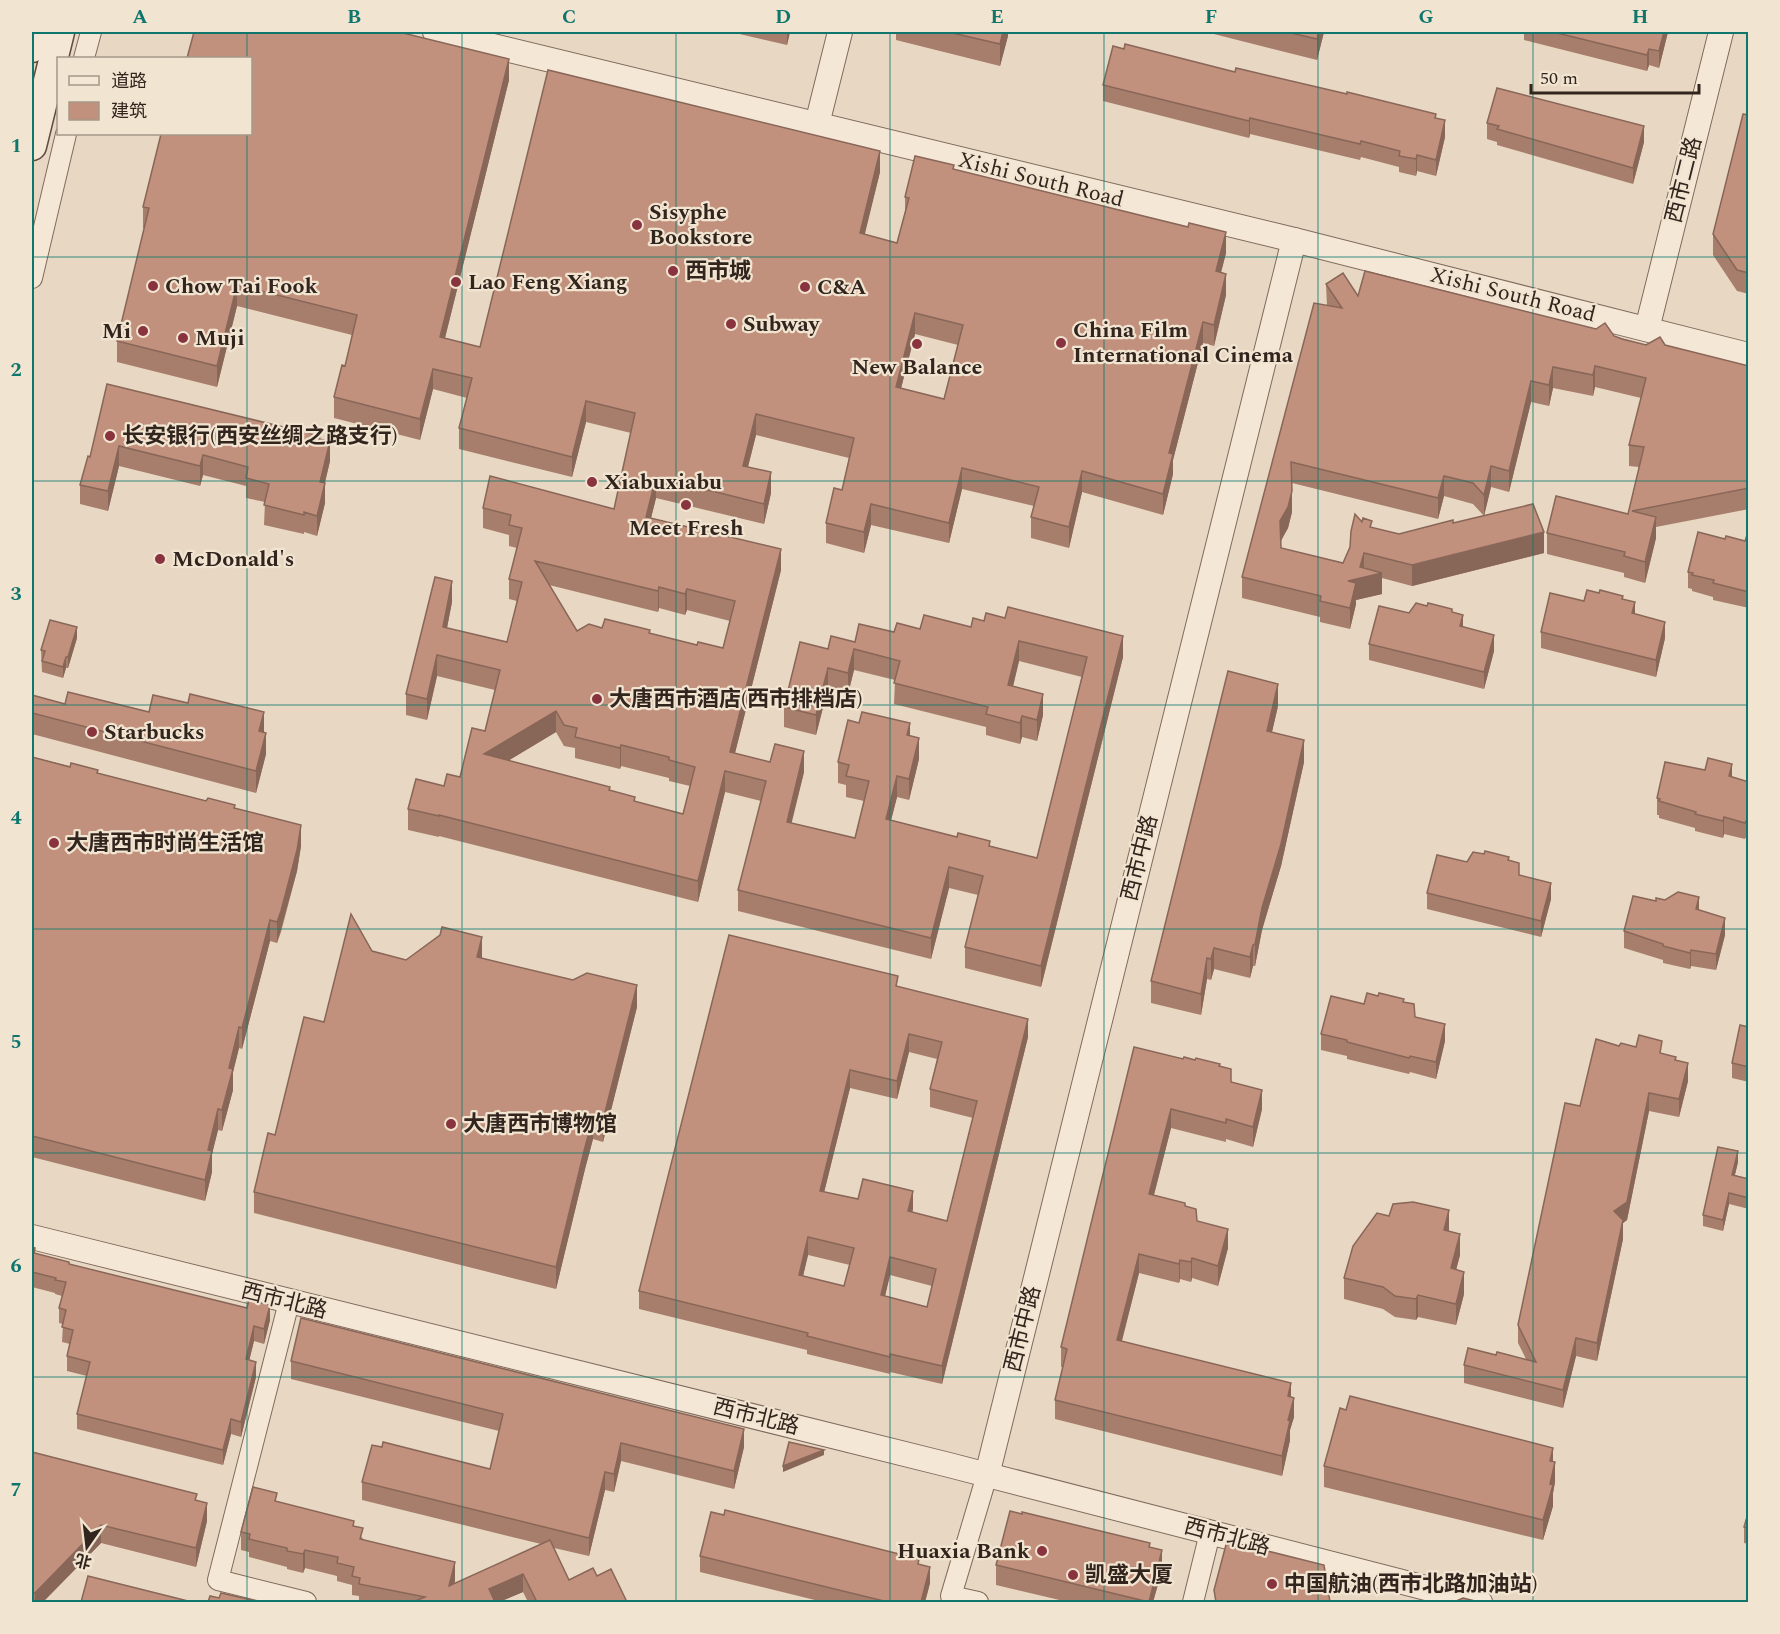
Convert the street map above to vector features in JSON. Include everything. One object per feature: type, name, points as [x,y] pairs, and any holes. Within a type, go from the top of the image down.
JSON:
[{"type":"main road","points":[[32,48],[36,32]]},
{"type":"main road","points":[[32,146],[60,32]]},
{"type":"street","points":[[84,57],[91,32]]},
{"type":"street","name":"Xishi South Road","points":[[435,32],[1294,240],[1749,355]]},
{"type":"street","points":[[818,124],[840,32]]},
{"type":"street","name":"西市二路","points":[[1647,329],[1720,32]]},
{"type":"street","points":[[32,278],[66,135]]},
{"type":"street","name":"西市中路","points":[[987,1475],[1294,240]]},
{"type":"street","name":"西市北路","points":[[32,1237],[987,1475],[1210,1533],[1444,1599],[1479,1602]]},
{"type":"street","points":[[289,1302],[218,1580],[306,1602]]},
{"type":"street","points":[[978,1602],[951,1596],[987,1475]]},
{"type":"street","points":[[1193,1602],[1210,1533]]},
{"type":"building","points":[[194,32],[399,32],[509,59],[440,337],[480,347],[548,70],[880,151],[860,233],[897,243],[909,198],[905,197],[915,156],[954,165],[953,169],[1188,227],[1189,223],[1226,232],[1216,271],[1226,274],[1214,325],[1203,322],[1169,453],[1173,454],[1163,494],[1082,471],[1069,527],[1031,517],[1039,487],[962,468],[949,523],[871,504],[864,532],[826,523],[834,488],[842,490],[854,438],[756,414],[743,466],[771,472],[764,504],[656,477],[646,517],[781,549],[730,752],[770,762],[775,744],[804,751],[787,822],[855,838],[869,781],[846,776],[849,765],[838,762],[848,720],[859,723],[862,712],[910,723],[907,735],[919,738],[909,779],[897,776],[886,819],[957,837],[958,833],[990,841],[989,846],[1037,858],[1087,657],[1019,641],[1008,685],[1043,694],[1037,720],[1022,716],[1020,723],[986,714],[988,707],[894,683],[900,661],[854,649],[848,673],[828,668],[816,715],[784,707],[800,642],[828,649],[831,636],[855,642],[859,624],[894,632],[897,623],[920,629],[924,615],[971,627],[973,618],[984,621],[986,613],[1005,618],[1008,607],[1123,636],[1041,966],[965,947],[983,876],[949,867],[931,938],[738,890],[766,781],[725,771],[698,881],[408,809],[416,779],[444,786],[447,774],[460,777],[472,728],[485,731],[500,670],[437,655],[427,699],[406,694],[435,577],[452,581],[443,627],[507,642],[522,582],[509,579],[522,528],[509,525],[511,515],[483,508],[490,476],[614,509],[635,413],[586,401],[572,457],[459,428],[472,378],[433,369],[420,419],[334,397],[342,365],[345,366],[357,315],[237,285],[217,366],[117,341],[149,208],[143,207],[161,135],[252,135],[252,57],[187,57]],"holes":[[[915,313],[963,325],[944,399],[896,387]],[[535,561],[658,591],[659,587],[685,594],[687,589],[735,601],[723,648],[698,642],[697,645],[605,619],[602,628],[589,624],[577,631]],[[556,711],[564,725],[577,728],[575,737],[620,748],[621,745],[669,757],[669,760],[695,767],[683,814],[634,801],[635,797],[609,790],[610,787],[484,754]]]},
{"type":"building","points":[[948,32],[1003,32],[1000,44]]},
{"type":"building","points":[[1287,32],[1319,32],[1317,39]]},
{"type":"building","points":[[1553,32],[1664,32],[1659,51],[1649,49],[1647,55]]},
{"type":"building","points":[[1125,44],[1235,72],[1236,68],[1436,114],[1435,118],[1445,120],[1436,160],[1417,155],[1416,159],[1399,156],[1400,151],[1361,141],[1360,144],[1250,118],[1249,121],[1103,85],[1113,46],[1124,49]]},
{"type":"building","points":[[1497,88],[1644,126],[1633,168],[1497,129],[1499,126],[1487,123]]},
{"type":"building","points":[[1743,114],[1749,115],[1749,273],[1737,270],[1713,234]]},
{"type":"building","points":[[1365,271],[1596,329],[1605,323],[1614,336],[1622,339],[1646,345],[1660,337],[1665,345],[1749,366],[1749,488],[1632,511],[1656,517],[1645,562],[1624,556],[1625,552],[1547,533],[1556,496],[1628,514],[1644,447],[1629,445],[1646,378],[1595,366],[1593,375],[1553,367],[1549,385],[1531,381],[1509,471],[1491,466],[1484,495],[1473,483],[1444,476],[1438,498],[1291,462],[1292,491],[1288,507],[1280,521],[1281,548],[1343,563],[1350,547],[1355,514],[1362,522],[1363,518],[1372,521],[1370,527],[1399,534],[1453,520],[1453,523],[1533,504],[1544,532],[1412,565],[1364,553],[1360,567],[1382,573],[1348,581],[1356,583],[1350,608],[1320,601],[1321,596],[1242,577],[1314,303],[1342,308],[1326,284],[1343,273],[1358,296]]},
{"type":"building","points":[[107,384],[320,436],[319,439],[330,441],[320,482],[325,483],[317,516],[264,505],[269,484],[246,478],[248,467],[203,455],[200,466],[119,446],[108,491],[80,485],[88,456],[90,457]]},
{"type":"building","points":[[1698,532],[1745,541],[1749,532],[1749,592],[1713,583],[1714,580],[1688,572]]},
{"type":"building","points":[[1587,590],[1599,593],[1600,590],[1623,596],[1622,599],[1635,602],[1632,613],[1665,622],[1656,660],[1541,632],[1550,593],[1584,601]]},
{"type":"building","points":[[1416,603],[1427,606],[1428,603],[1452,609],[1452,612],[1463,615],[1460,626],[1494,635],[1484,672],[1369,644],[1379,606],[1409,613]]},
{"type":"building","points":[[50,620],[77,627],[63,667],[42,661],[45,651],[41,650]]},
{"type":"building","points":[[1228,671],[1278,684],[1267,731],[1304,740],[1281,844],[1250,957],[1214,948],[1211,959],[1207,958],[1201,994],[1151,981]]},
{"type":"building","points":[[68,692],[149,712],[153,695],[188,703],[190,694],[264,712],[259,731],[266,733],[256,771],[32,713],[32,695],[65,704]]},
{"type":"building","points":[[32,757],[70,767],[71,763],[98,770],[97,773],[206,801],[208,798],[235,805],[234,808],[301,825],[281,911],[277,922],[270,920],[242,1028],[239,1027],[229,1068],[233,1069],[222,1110],[218,1109],[208,1150],[212,1151],[205,1180],[32,1136]]},
{"type":"building","points":[[1708,758],[1732,764],[1729,776],[1749,782],[1749,821],[1745,823],[1724,817],[1723,821],[1695,814],[1696,812],[1659,801],[1660,799],[1657,798],[1665,762],[1705,770]]},
{"type":"building","points":[[1485,851],[1509,857],[1508,860],[1519,863],[1519,875],[1551,883],[1541,921],[1427,893],[1437,855],[1467,862],[1473,852],[1484,854]]},
{"type":"building","points":[[1678,892],[1699,897],[1696,909],[1725,918],[1716,954],[1691,950],[1690,953],[1663,946],[1663,944],[1624,931],[1633,896],[1656,901],[1656,898],[1665,900]]},
{"type":"building","points":[[351,914],[372,951],[406,960],[440,935],[442,927],[482,937],[477,957],[573,980],[587,973],[637,985],[603,1120],[593,1118],[556,1267],[254,1192],[268,1133],[275,1135],[304,1017],[324,1022]]},
{"type":"building","points":[[729,935],[898,976],[896,986],[1028,1019],[942,1366],[890,1354],[890,1357],[807,1336],[808,1333],[639,1291]],"holes":[[[909,1034],[942,1042],[930,1089],[977,1101],[947,1221],[908,1211],[913,1191],[863,1179],[858,1199],[820,1191],[850,1070],[897,1081]],[[808,1237],[854,1248],[844,1286],[799,1275]],[[890,1257],[936,1269],[927,1307],[881,1295]]]},
{"type":"building","points":[[1367,993],[1378,996],[1379,993],[1404,999],[1403,1002],[1414,1004],[1415,1017],[1445,1024],[1436,1062],[1410,1056],[1409,1058],[1321,1034],[1331,996],[1364,1004]]},
{"type":"building","points":[[1740,1025],[1749,1027],[1749,1067],[1732,1063]]},
{"type":"building","points":[[1639,1035],[1662,1041],[1660,1053],[1688,1063],[1679,1099],[1649,1093],[1627,1202],[1614,1211],[1623,1220],[1597,1343],[1576,1338],[1563,1390],[1464,1365],[1468,1348],[1496,1355],[1497,1352],[1536,1362],[1518,1325],[1565,1103],[1580,1106],[1596,1039],[1619,1046],[1621,1043],[1636,1047]]},
{"type":"building","points":[[1134,1047],[1183,1059],[1184,1057],[1195,1060],[1196,1058],[1220,1064],[1219,1066],[1231,1069],[1231,1082],[1262,1090],[1253,1127],[1226,1119],[1226,1123],[1171,1109],[1149,1194],[1185,1203],[1185,1206],[1196,1209],[1197,1221],[1228,1229],[1218,1266],[1192,1258],[1191,1262],[1180,1260],[1179,1264],[1139,1254],[1117,1340],[1291,1383],[1288,1396],[1294,1398],[1282,1456],[1055,1400],[1067,1349],[1061,1347]]},
{"type":"building","points":[[1718,1147],[1738,1151],[1732,1175],[1749,1179],[1749,1198],[1729,1193],[1723,1220],[1703,1215]]},
{"type":"building","points":[[1413,1202],[1449,1210],[1444,1230],[1460,1234],[1451,1268],[1464,1272],[1456,1304],[1418,1295],[1416,1299],[1395,1296],[1383,1287],[1344,1278],[1353,1246],[1377,1213],[1389,1216],[1393,1204]]},
{"type":"building","points":[[32,1247],[35,1248],[34,1253],[69,1262],[69,1264],[247,1308],[249,1300],[270,1305],[264,1329],[254,1326],[246,1359],[256,1362],[241,1422],[231,1419],[223,1450],[77,1414],[90,1362],[67,1356],[73,1330],[62,1327],[66,1310],[59,1308],[66,1282],[32,1272]]},
{"type":"building","points":[[301,1318],[744,1429],[734,1471],[621,1443],[614,1474],[605,1472],[589,1538],[362,1482],[372,1445],[382,1447],[383,1442],[490,1469],[503,1414],[291,1361]]},
{"type":"building","points":[[1350,1396],[1553,1448],[1550,1461],[1555,1462],[1550,1484],[1553,1485],[1543,1520],[1324,1466],[1340,1408],[1346,1410]]},
{"type":"building","points":[[789,1442],[824,1450],[783,1466]]},
{"type":"building","points":[[32,1452],[197,1494],[195,1500],[207,1503],[196,1548],[101,1525],[35,1593],[32,1592]]},
{"type":"building","points":[[253,1487],[277,1493],[275,1501],[354,1521],[353,1526],[363,1528],[360,1539],[455,1562],[449,1586],[550,1540],[569,1580],[593,1568],[597,1576],[611,1569],[627,1602],[537,1602],[523,1574],[489,1589],[495,1602],[413,1602],[425,1597],[359,1584],[360,1578],[352,1576],[354,1567],[337,1563],[338,1557],[305,1550],[303,1554],[287,1551],[287,1548],[249,1539],[250,1534],[241,1532]]},
{"type":"building","points":[[725,1510],[919,1559],[918,1564],[930,1567],[921,1602],[888,1602],[700,1556],[711,1512],[724,1515]]},
{"type":"building","points":[[1749,1510],[1749,1528],[1744,1527]]},
{"type":"building","points":[[1010,1511],[1150,1543],[1149,1547],[1162,1550],[1149,1602],[996,1565]]},
{"type":"building","name":"中国航油(西市北路加油站)","points":[[1227,1541],[1324,1565],[1330,1602],[1216,1602],[1214,1590]]},
{"type":"building","points":[[88,1576],[192,1602],[81,1602]]},
{"type":"building","points":[[221,1593],[260,1602],[208,1602],[210,1596],[219,1598]]},
{"type":"building","points":[[1463,1598],[1479,1602],[1454,1602]]},
{"type":"place","name":"Sisyphe Bookstore","points":[[637,225]]},
{"type":"place","name":"西市城","points":[[673,271]]},
{"type":"place","name":"Lao Feng Xiang","points":[[456,282]]},
{"type":"place","name":"Chow Tai Fook","points":[[153,286]]},
{"type":"place","name":"C&A","points":[[805,287]]},
{"type":"place","name":"Subway","points":[[731,324]]},
{"type":"place","name":"Mi","points":[[143,331]]},
{"type":"place","name":"Muji","points":[[183,338]]},
{"type":"place","name":"China Film International Cinema","points":[[1061,343]]},
{"type":"place","name":"New Balance","points":[[917,344]]},
{"type":"place","name":"长安银行(西安丝绸之路支行)","points":[[110,436]]},
{"type":"place","name":"Xiabuxiabu","points":[[592,482]]},
{"type":"place","name":"Meet Fresh","points":[[686,505]]},
{"type":"place","name":"McDonald's","points":[[160,559]]},
{"type":"place","name":"大唐西市酒店(西市排档店)","points":[[597,699]]},
{"type":"place","name":"Starbucks","points":[[92,732]]},
{"type":"place","name":"大唐西市时尚生活馆","points":[[54,843]]},
{"type":"place","name":"大唐西市博物馆","points":[[451,1124]]},
{"type":"place","name":"Huaxia Bank","points":[[1042,1551]]},
{"type":"place","name":"凯盛大厦","points":[[1073,1575]]},
{"type":"place","name":"中国航油(西市北路加油站)","points":[[1272,1584]]}]
